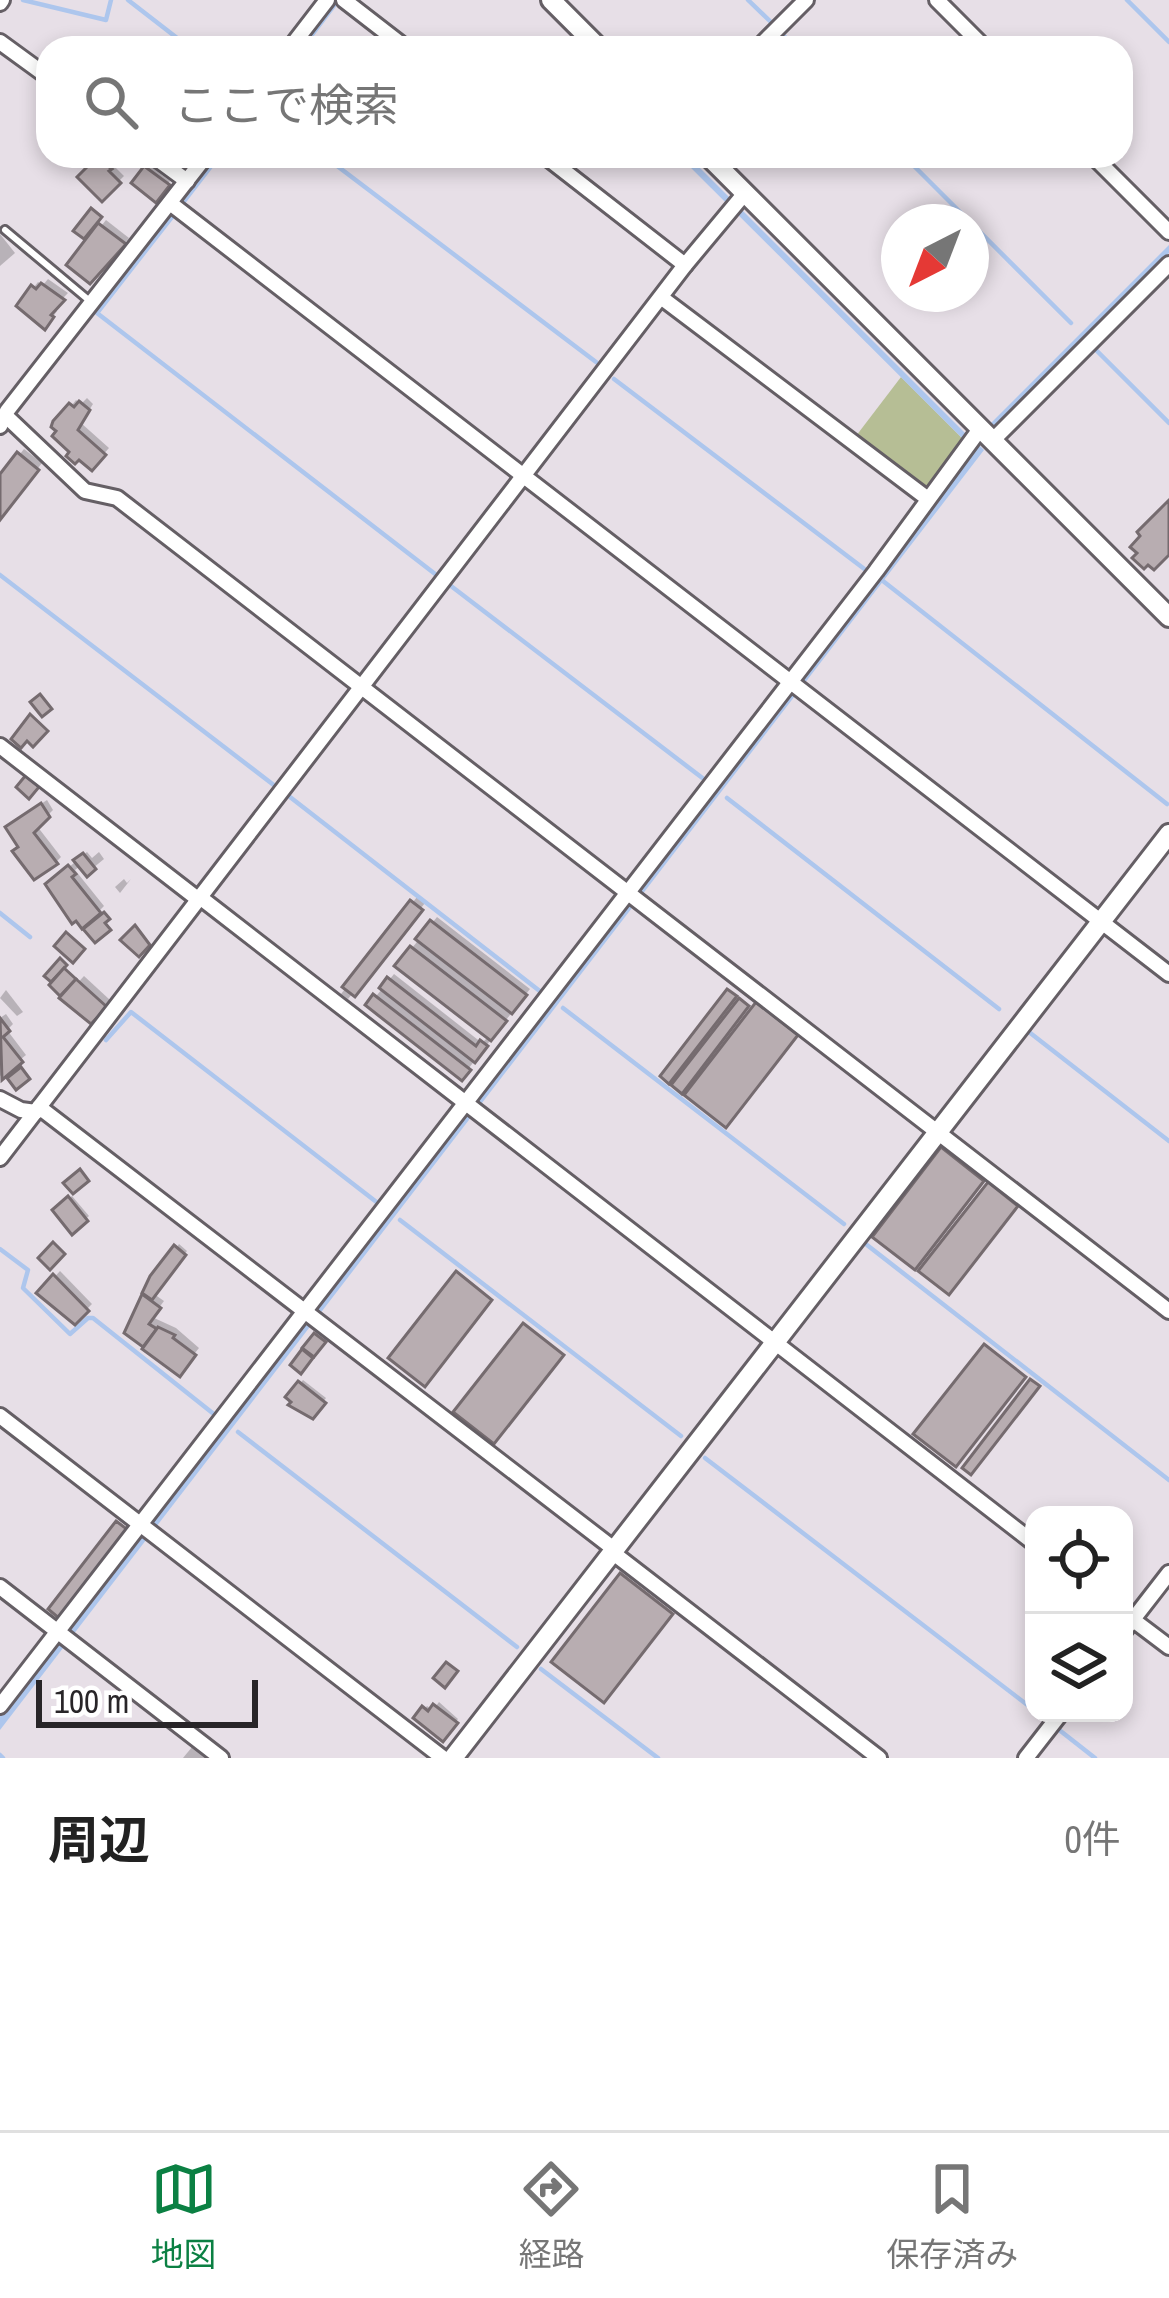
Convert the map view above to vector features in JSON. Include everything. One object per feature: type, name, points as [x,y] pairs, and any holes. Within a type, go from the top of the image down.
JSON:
[{"type":"street","points":[[299,36],[327,0]]},
{"type":"street","points":[[344,0],[390,36]]},
{"type":"street","points":[[551,0],[587,36]]},
{"type":"street","points":[[770,36],[806,0]]},
{"type":"street","points":[[937,0],[973,36]]},
{"type":"street","points":[[0,42],[36,68]]},
{"type":"street","points":[[169,168],[187,181]]},
{"type":"street","points":[[197,168],[4,415],[86,491],[117,498],[1169,1311]]},
{"type":"street","points":[[560,168],[685,265]]},
{"type":"street","points":[[716,168],[737,202],[986,435],[1169,616]]},
{"type":"street","points":[[1105,168],[1169,232]]},
{"type":"street","points":[[170,202],[1169,974]]},
{"type":"street","points":[[0,1158],[737,202]]},
{"type":"street","points":[[0,1706],[62,1635],[795,684],[928,500],[986,435],[1169,264]]},
{"type":"street","points":[[662,298],[928,500]]},
{"type":"street","points":[[0,746],[1025,1536]]},
{"type":"street","points":[[453,1758],[1169,834]]},
{"type":"street","points":[[0,1099],[21,1110],[37,1110],[879,1758]]},
{"type":"street","points":[[0,1416],[443,1758]]},
{"type":"street","points":[[1133,1614],[1169,1573]]},
{"type":"street","points":[[0,1587],[221,1758]]},
{"type":"street","points":[[1133,1625],[1169,1647]]},
{"type":"street","points":[[1026,1758],[1053,1722]]},
{"type":"lane","points":[[5,230],[91,302]]},
{"type":"green space","points":[[901,377],[965,441],[928,492],[856,436]]},
{"type":"water","points":[[691,168],[700,168],[966,434],[965,441]]},
{"type":"water","points":[[1169,245],[1169,253],[992,429],[988,426]]},
{"type":"water","points":[[979,445],[984,450],[0,1730],[0,1714]]},
{"type":"building","points":[[86,168],[111,168],[121,183],[102,202],[77,177]]},
{"type":"building","points":[[147,168],[170,185],[156,203],[131,183]]},
{"type":"building","points":[[91,208],[102,217],[84,239],[73,231]]},
{"type":"building","points":[[98,223],[126,244],[90,284],[66,265]]},
{"type":"building","points":[[41,283],[65,300],[45,330],[16,306],[31,285],[36,289]]},
{"type":"building","points":[[79,401],[90,410],[78,430],[106,455],[92,471],[79,460],[75,464],[52,436],[56,431],[51,427],[53,421],[69,403],[74,407]]},
{"type":"building","points":[[17,452],[39,470],[0,520],[0,474]]},
{"type":"building","points":[[1169,500],[1169,555],[1154,570],[1148,565],[1144,569],[1132,558],[1137,553],[1130,547],[1140,536],[1137,532]]},
{"type":"building","points":[[40,694],[52,709],[42,717],[30,702]]},
{"type":"building","points":[[30,714],[48,731],[33,747],[27,741],[21,748],[11,739]]},
{"type":"building","points":[[26,775],[39,787],[29,799],[16,787]]},
{"type":"building","points":[[41,803],[50,817],[34,833],[58,864],[34,880],[12,851],[18,847],[5,827]]},
{"type":"building","points":[[83,853],[96,869],[87,877],[73,860]]},
{"type":"building","points":[[68,865],[101,913],[82,929],[76,921],[72,924],[45,884]]},
{"type":"building","points":[[410,900],[423,910],[355,997],[342,987]]},
{"type":"building","points":[[104,912],[111,930],[95,943],[83,929]]},
{"type":"building","points":[[430,920],[527,995],[512,1014],[415,939]]},
{"type":"building","points":[[135,925],[150,945],[139,957],[120,940]]},
{"type":"building","points":[[66,932],[85,949],[73,963],[54,946]]},
{"type":"building","points":[[410,946],[507,1021],[491,1041],[394,966]]},
{"type":"building","points":[[60,958],[67,965],[51,982],[44,976]]},
{"type":"building","points":[[64,968],[76,979],[60,996],[49,985]]},
{"type":"building","points":[[387,977],[476,1046],[480,1040],[488,1046],[475,1063],[379,988]]},
{"type":"building","points":[[76,979],[107,1007],[91,1024],[59,998]]},
{"type":"building","points":[[727,989],[737,996],[669,1084],[660,1076]]},
{"type":"building","points":[[373,994],[471,1070],[462,1081],[365,1005]]},
{"type":"building","points":[[739,998],[749,1006],[682,1094],[671,1085]]},
{"type":"building","points":[[756,1002],[798,1035],[726,1128],[684,1095]]},
{"type":"building","points":[[0,1018],[10,1031],[3,1037],[23,1062],[2,1080]]},
{"type":"building","points":[[21,1067],[30,1079],[16,1090],[7,1078]]},
{"type":"building","points":[[941,1147],[984,1181],[915,1270],[872,1237]]},
{"type":"building","points":[[80,1169],[89,1181],[73,1194],[63,1183]]},
{"type":"building","points":[[988,1182],[1018,1206],[949,1295],[918,1271]]},
{"type":"building","points":[[68,1196],[88,1221],[72,1235],[52,1210]]},
{"type":"building","points":[[53,1242],[65,1254],[50,1270],[38,1258]]},
{"type":"building","points":[[174,1245],[186,1255],[152,1300],[142,1293]]},
{"type":"building","points":[[456,1271],[492,1300],[425,1387],[388,1358]]},
{"type":"building","points":[[53,1274],[89,1311],[75,1325],[36,1293]]},
{"type":"building","points":[[142,1294],[161,1308],[149,1324],[157,1329],[143,1347],[124,1333]]},
{"type":"building","points":[[523,1323],[564,1355],[494,1444],[453,1412]]},
{"type":"building","points":[[158,1327],[175,1335],[196,1355],[180,1377],[142,1349]]},
{"type":"building","points":[[314,1333],[326,1342],[314,1357],[302,1348]]},
{"type":"building","points":[[984,1344],[1026,1377],[956,1467],[913,1434]]},
{"type":"building","points":[[302,1349],[313,1358],[301,1374],[290,1365]]},
{"type":"building","points":[[1030,1379],[1040,1386],[971,1475],[962,1468]]},
{"type":"building","points":[[298,1381],[326,1403],[313,1419],[288,1405],[291,1402],[285,1397]]},
{"type":"building","points":[[116,1521],[128,1530],[60,1619],[48,1609]]},
{"type":"building","points":[[620,1573],[673,1614],[604,1703],[551,1662]]},
{"type":"building","points":[[446,1662],[458,1671],[445,1688],[433,1678]]},
{"type":"building","points":[[433,1704],[458,1723],[443,1742],[413,1718],[422,1706],[428,1711]]},
{"type":"waterway","points":[[23,0],[106,20],[111,0]]},
{"type":"waterway","points":[[128,0],[174,36]]},
{"type":"waterway","points":[[748,0],[773,24]]},
{"type":"waterway","points":[[1127,0],[1169,42]]},
{"type":"waterway","points":[[311,36],[336,3]]},
{"type":"waterway","points":[[182,204],[210,168]]},
{"type":"waterway","points":[[340,168],[596,362]]},
{"type":"waterway","points":[[916,168],[952,204]]},
{"type":"waterway","points":[[175,213],[97,313],[439,577]]},
{"type":"waterway","points":[[989,241],[1071,323]]},
{"type":"waterway","points":[[1094,348],[1169,423]]},
{"type":"waterway","points":[[614,379],[867,571]]},
{"type":"waterway","points":[[0,575],[275,786]]},
{"type":"waterway","points":[[883,581],[1167,804]]},
{"type":"waterway","points":[[451,586],[705,780]]},
{"type":"waterway","points":[[290,797],[541,992]]},
{"type":"waterway","points":[[727,798],[999,1009]]},
{"type":"waterway","points":[[0,913],[30,937]]},
{"type":"waterway","points":[[563,1008],[844,1224]]},
{"type":"waterway","points":[[106,1040],[131,1012],[379,1204]]},
{"type":"waterway","points":[[1029,1032],[1169,1141]]},
{"type":"waterway","points":[[400,1220],[681,1436]]},
{"type":"waterway","points":[[867,1245],[1169,1480]]},
{"type":"waterway","points":[[0,1249],[28,1270],[23,1288],[70,1334],[93,1318],[215,1415]]},
{"type":"waterway","points":[[238,1432],[517,1647]]},
{"type":"waterway","points":[[705,1458],[1025,1703]]},
{"type":"waterway","points":[[541,1669],[658,1758]]},
{"type":"waterway","points":[[1058,1729],[1095,1758]]},
{"type":"waterway","points":[[0,1755],[3,1758]]}]
